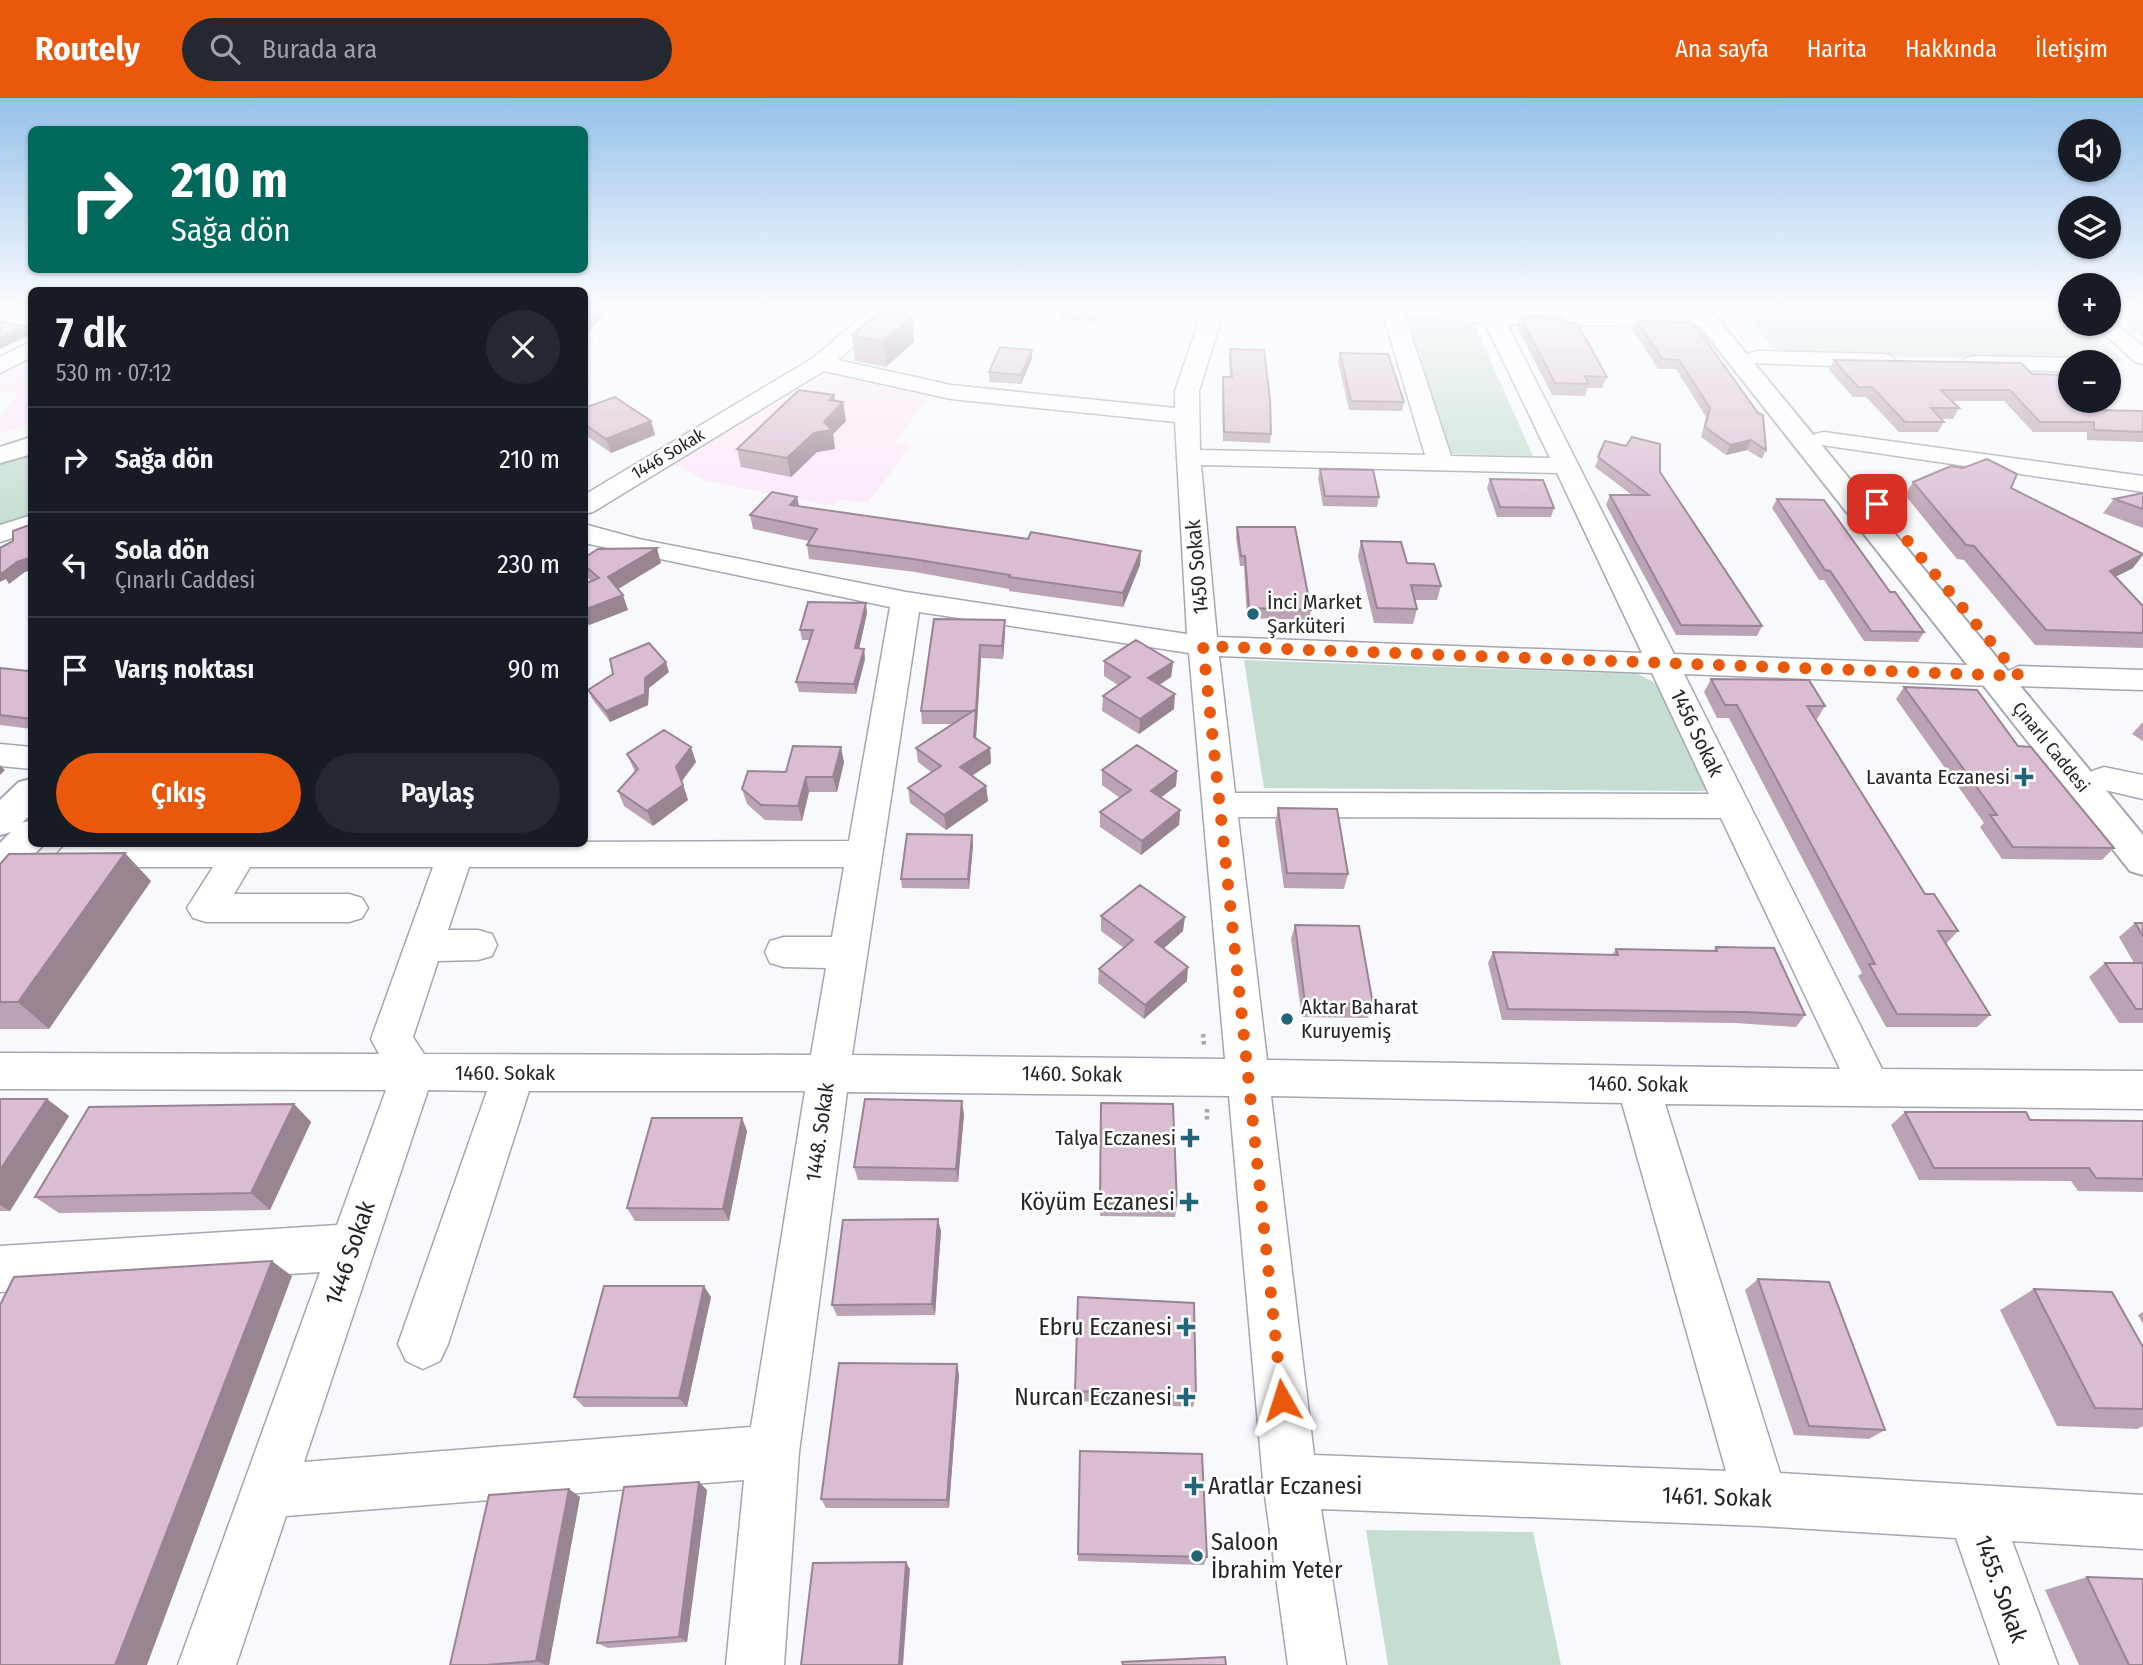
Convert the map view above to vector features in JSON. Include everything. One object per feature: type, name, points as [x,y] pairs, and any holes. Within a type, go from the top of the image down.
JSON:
[{"type":"main road","name":"Çınarlı Caddesi","points":[[1761,379],[2006,676],[2104,779],[2143,826]]},
{"type":"main road","name":"Çınarlı Caddesi","points":[[1774,379],[1824,439],[2006,676],[2143,861]]},
{"type":"main road","points":[[0,444],[28,435]]},
{"type":"main road","points":[[0,455],[28,446]]},
{"type":"main road","points":[[11,844],[28,801]]},
{"type":"street","name":"1446 Sokak","points":[[588,504],[794,379]]},
{"type":"street","points":[[893,379],[951,392],[1186,416]]},
{"type":"street","name":"1450 Sokak","points":[[1191,379],[1187,391],[1186,416],[1203,646],[1222,806],[1290,1481],[1317,1665]]},
{"type":"street","points":[[1413,379],[1440,463]]},
{"type":"street","name":"1456 Sokak","points":[[1523,379],[1869,1085]]},
{"type":"street","points":[[1824,439],[2143,484]]},
{"type":"street","points":[[1188,457],[1565,466]]},
{"type":"street","points":[[0,534],[28,524]]},
{"type":"street","points":[[588,534],[906,601],[1203,646],[2143,680]]},
{"type":"street","name":"1448. Sokak","points":[[755,1665],[773,1452],[828,1072],[906,601]]},
{"type":"street","points":[[0,755],[28,758]]},
{"type":"street","points":[[2104,779],[2143,787]]},
{"type":"street","points":[[1222,806],[1732,806]]},
{"type":"street","points":[[80,847],[240,854],[457,849],[866,854]]},
{"type":"street","points":[[412,1073],[392,1040],[457,849]]},
{"type":"street","points":[[240,854],[206,908],[349,908]]},
{"type":"street","points":[[424,946],[478,946]]},
{"type":"street","points":[[785,953],[849,953]]},
{"type":"street","name":"1460. Sokak","points":[[0,1071],[828,1072],[2143,1090]]},
{"type":"street","name":"1446 Sokak","points":[[207,1665],[412,1073]]},
{"type":"street","points":[[423,1344],[514,1073]]},
{"type":"street","points":[[1638,1085],[1761,1499]]},
{"type":"street","points":[[4,1278],[352,1247]]},
{"type":"street","points":[[268,1491],[773,1452]]},
{"type":"street","name":"1461. Sokak","points":[[1290,1481],[1761,1499],[2143,1522]]},
{"type":"street","name":"1455. Sokak","points":[[1974,1513],[2029,1665]]},
{"type":"path","points":[[1203,1034],[1204,1045]]},
{"type":"path","points":[[1207,1109],[1208,1120]]},
{"type":"shaded area","points":[[0,379],[28,379],[28,425],[0,434],[0,416],[19,391],[0,392]]},
{"type":"shaded area","points":[[819,379],[856,379],[929,396],[895,442],[911,446],[868,503],[839,499],[832,506],[706,481],[674,464]]},
{"type":"green space","points":[[1422,379],[1499,379],[1533,456],[1449,454]]},
{"type":"green space","points":[[28,455],[28,517],[0,528],[0,465]]},
{"type":"green space","points":[[1244,660],[1638,674],[1658,687],[1707,791],[1264,788]]},
{"type":"green space","points":[[1366,1530],[1533,1532],[1561,1665],[1388,1665]]},
{"type":"building","points":[[1223,379],[1267,379],[1271,434],[1224,432]]},
{"type":"building","points":[[1346,379],[1396,379],[1404,402],[1351,401]]},
{"type":"building","points":[[1553,379],[1587,379],[1589,384],[1555,383]]},
{"type":"building","points":[[1691,379],[1734,379],[1758,413],[1763,415],[1766,450],[1751,440],[1730,445],[1705,427],[1710,408]]},
{"type":"building","points":[[1851,379],[2058,379],[2058,413],[2143,411],[2143,432],[2094,430],[2094,422],[2040,422],[2010,390],[1941,390],[1959,408],[1931,408],[1944,422],[1905,422],[1872,387],[1858,387]]},
{"type":"building","points":[[799,390],[834,395],[829,400],[843,402],[824,422],[832,430],[814,433],[787,458],[737,449]]},
{"type":"building","points":[[615,397],[651,421],[606,439],[588,427],[588,407]]},
{"type":"building","points":[[1632,437],[1660,444],[1660,472],[1762,626],[1681,625],[1610,495],[1649,495],[1598,457],[1605,441],[1626,446]]},
{"type":"building","points":[[1987,459],[2017,474],[2011,488],[2143,554],[2110,571],[2143,606],[2143,633],[2046,630],[1974,546],[1966,545],[1913,482],[1951,466],[1963,468]]},
{"type":"building","points":[[1320,469],[1373,470],[1379,497],[1325,496]]},
{"type":"building","points":[[1490,479],[1543,480],[1554,508],[1500,507]]},
{"type":"building","points":[[772,492],[797,497],[790,505],[1028,539],[1031,532],[1141,551],[1123,593],[807,545],[817,529],[750,515]]},
{"type":"building","points":[[2143,493],[2143,509],[2114,499]]},
{"type":"building","points":[[1777,499],[1824,500],[1890,592],[1895,592],[1924,632],[1871,631]]},
{"type":"building","points":[[28,525],[28,558],[17,562],[1,574],[0,548],[13,541],[13,531]]},
{"type":"building","points":[[1237,527],[1295,527],[1311,610],[1249,608],[1245,556],[1241,556]]},
{"type":"building","points":[[1361,541],[1401,542],[1407,563],[1434,564],[1441,586],[1411,585],[1417,609],[1377,608]]},
{"type":"building","points":[[657,548],[608,577],[623,595],[588,608],[588,582],[599,578],[588,568],[588,555],[598,549]]},
{"type":"building","points":[[808,602],[866,603],[855,648],[864,649],[854,684],[796,682],[813,630],[800,630]]},
{"type":"building","points":[[934,619],[1005,620],[1002,646],[980,645],[976,711],[921,711]]},
{"type":"building","points":[[1136,640],[1173,662],[1148,678],[1175,694],[1140,719],[1103,696],[1130,677],[1104,661]]},
{"type":"building","points":[[649,643],[666,662],[645,678],[645,694],[606,711],[588,690],[613,674],[610,659]]},
{"type":"building","points":[[0,668],[28,671],[28,718],[0,715]]},
{"type":"building","points":[[1711,679],[1809,680],[1825,706],[1807,706],[1925,894],[1934,894],[1958,931],[1938,931],[1990,1015],[1897,1014],[1869,964],[1875,964],[1737,705],[1725,705]]},
{"type":"building","points":[[1904,687],[1977,690],[2018,746],[2031,747],[2114,848],[2013,847],[1990,815],[1997,815]]},
{"type":"building","points":[[976,709],[974,737],[990,748],[960,767],[986,786],[944,815],[908,788],[941,766],[916,748]]},
{"type":"building","points":[[664,730],[691,747],[676,767],[683,785],[647,811],[618,791],[638,769],[627,754]]},
{"type":"building","points":[[1137,745],[1177,771],[1151,791],[1180,810],[1142,841],[1100,812],[1131,790],[1102,770]]},
{"type":"building","points":[[793,746],[841,747],[833,777],[806,777],[798,806],[761,805],[742,789],[748,771],[786,772]]},
{"type":"building","points":[[1278,808],[1337,809],[1348,874],[1287,873]]},
{"type":"building","points":[[907,834],[972,835],[968,879],[901,879]]},
{"type":"building","points":[[125,853],[18,1002],[0,1002],[0,864],[9,854]]},
{"type":"building","points":[[1140,885],[1185,917],[1155,942],[1188,967],[1145,1005],[1099,969],[1133,940],[1101,916]]},
{"type":"building","points":[[2135,923],[2143,923],[2143,936]]},
{"type":"building","points":[[1295,925],[1359,926],[1373,1004],[1305,1003]]},
{"type":"building","points":[[1716,947],[1774,948],[1805,1015],[1508,1009],[1493,952],[1618,955],[1616,949],[1717,951]]},
{"type":"building","points":[[2105,963],[2143,963],[2143,1009],[2136,1009]]},
{"type":"building","points":[[0,1099],[47,1099],[0,1170]]},
{"type":"building","points":[[865,1099],[962,1101],[956,1169],[854,1167]]},
{"type":"building","points":[[1101,1103],[1173,1104],[1177,1205],[1100,1203]]},
{"type":"building","points":[[294,1104],[251,1193],[35,1197],[89,1107]]},
{"type":"building","points":[[1905,1112],[2026,1112],[2030,1120],[2143,1121],[2143,1179],[2096,1178],[2089,1168],[1934,1168]]},
{"type":"building","points":[[652,1118],[742,1118],[723,1209],[627,1208]]},
{"type":"building","points":[[938,1219],[932,1304],[832,1305],[843,1220]]},
{"type":"building","points":[[272,1261],[115,1665],[0,1665],[0,1305],[14,1277]]},
{"type":"building","points":[[1758,1279],[1829,1282],[1885,1430],[1809,1426]]},
{"type":"building","points":[[604,1286],[704,1286],[679,1398],[574,1397]]},
{"type":"building","points":[[2034,1289],[2112,1292],[2143,1347],[2143,1409],[2095,1408]]},
{"type":"building","points":[[1078,1297],[1194,1303],[1196,1397],[1075,1391]]},
{"type":"building","points":[[839,1363],[957,1364],[947,1500],[821,1499]]},
{"type":"building","points":[[1080,1451],[1202,1454],[1207,1557],[1078,1554]]},
{"type":"building","points":[[699,1482],[679,1637],[597,1643],[624,1487]]},
{"type":"building","points":[[569,1489],[536,1661],[450,1665],[489,1495]]},
{"type":"building","points":[[906,1562],[899,1665],[801,1665],[813,1563]]},
{"type":"building","points":[[2087,1577],[2143,1579],[2143,1665],[2129,1665]]},
{"type":"building","points":[[1225,1657],[1226,1665],[1123,1665],[1122,1662]]},
{"type":"place","name":"İnci Market Şarküteri","points":[[1253,614]]},
{"type":"place","name":"Lavanta Eczanesi","points":[[2024,777]]},
{"type":"place","name":"Aktar Baharat Kuruyemiş","points":[[1287,1019]]},
{"type":"place","name":"Talya Eczanesi","points":[[1190,1138]]},
{"type":"place","name":"Köyüm Eczanesi","points":[[1189,1202]]},
{"type":"place","name":"Ebru Eczanesi","points":[[1186,1327]]},
{"type":"place","name":"Nurcan Eczanesi","points":[[1186,1397]]},
{"type":"place","name":"Aratlar Eczanesi","points":[[1194,1486]]},
{"type":"place","name":"Saloon İbrahim Yeter","points":[[1197,1556]]},
{"type":"route","points":[[1282,1400],[1222,806],[1203,646],[2019,676],[1877,504]]}]
